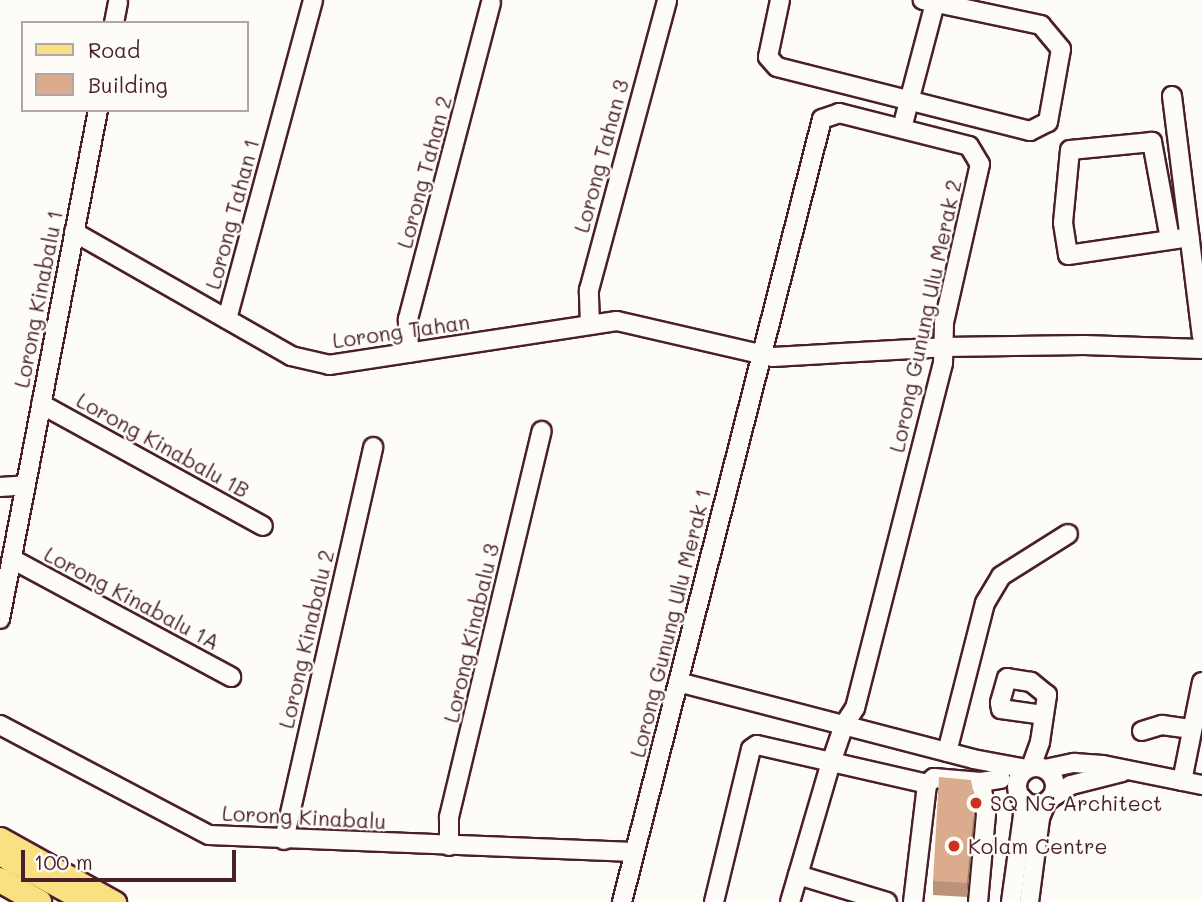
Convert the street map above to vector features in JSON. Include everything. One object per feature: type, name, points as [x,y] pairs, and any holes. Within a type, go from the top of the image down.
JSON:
[{"type":"highway","points":[[0,852],[89,902]]},
{"type":"highway","points":[[0,880],[39,902]]},
{"type":"main road","points":[[0,838],[115,902]]},
{"type":"street","name":"Lorong Tahan 1","points":[[227,319],[313,0]]},
{"type":"street","name":"Lorong Tahan 3","points":[[590,325],[589,290],[667,0]]},
{"type":"street","points":[[780,0],[768,57],[777,67],[909,100],[1030,131],[1048,122],[1061,49],[1041,25],[929,1],[909,100],[902,128]]},
{"type":"street","points":[[114,21],[118,2]]},
{"type":"street","name":"Lorong Tahan 2","points":[[409,353],[408,319],[492,4]]},
{"type":"street","points":[[1172,96],[1202,336]]},
{"type":"street","name":"Lorong Kinabalu 1","points":[[0,619],[98,112]]},
{"type":"street","name":"Lorong Gunung Ulu Merak 2","points":[[790,902],[831,762],[844,725],[855,708],[943,363],[944,323],[981,164],[969,146],[839,113],[821,118]]},
{"type":"street","name":"Lorong Gunung Ulu Merak 1","points":[[622,902],[821,118]]},
{"type":"street","points":[[1170,239],[1152,142],[1070,150],[1063,223],[1068,255],[1190,237]]},
{"type":"street","name":"Lorong Tahan","points":[[74,232],[291,356],[310,363],[329,365],[590,325],[628,322],[762,355],[944,347],[1084,345],[1202,349]]},
{"type":"street","name":"Lorong Kinabalu 1B","points":[[41,404],[263,526]]},
{"type":"street","name":"Lorong Kinabalu 3","points":[[449,846],[449,817],[542,431]]},
{"type":"street","name":"Lorong Kinabalu 2","points":[[284,840],[373,447]]},
{"type":"street","points":[[0,487],[26,485]]},
{"type":"street","points":[[947,752],[985,603],[1002,576],[1068,534]]},
{"type":"street","name":"Lorong Kinabalu 1A","points":[[12,559],[231,677]]},
{"type":"street","points":[[678,682],[973,759],[1034,768],[1074,763],[1129,770],[1202,785]]},
{"type":"street","points":[[1182,781],[1202,682]]},
{"type":"street","points":[[1012,902],[1023,816],[1013,788],[1019,777],[1034,768],[1041,742],[1043,715]]},
{"type":"street","name":"Lorong Kinabalu","points":[[0,725],[209,835],[634,852]]},
{"type":"street","points":[[1142,731],[1162,725],[1192,729]]},
{"type":"street","points":[[714,902],[751,750],[758,745],[927,784]]},
{"type":"street","points":[[973,759],[1031,804],[1048,801],[1071,785],[1129,770]]},
{"type":"street","points":[[1029,902],[1040,818],[1055,782],[1034,768]]},
{"type":"street","points":[[913,902],[927,784],[934,778],[1013,788]]},
{"type":"street","points":[[978,902],[986,814],[981,782]]},
{"type":"street","points":[[799,875],[887,902]]},
{"type":"building","name":"Kolam Centre","points":[[939,777],[971,780],[975,800],[967,883],[933,881]]},
{"type":"place","name":"SQ NG Architect","points":[[976,803]]},
{"type":"place","name":"Kolam Centre","points":[[954,846]]}]
